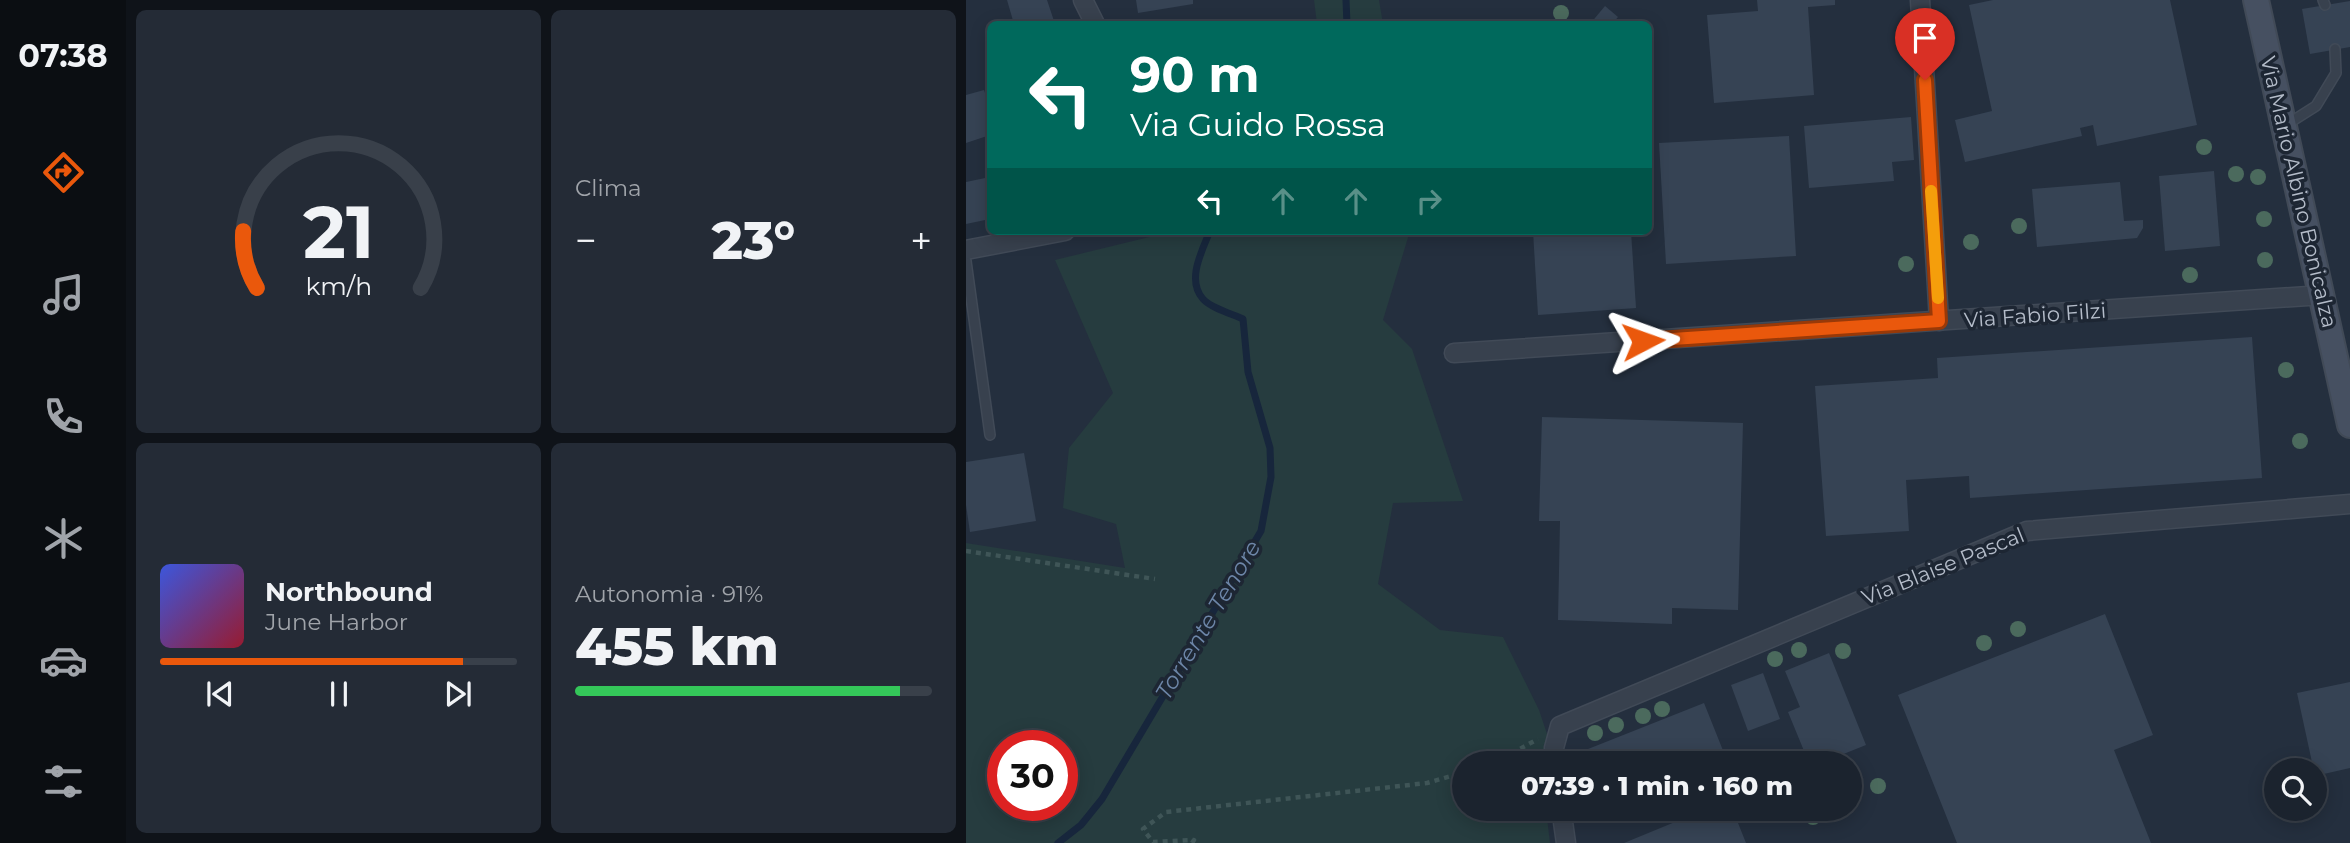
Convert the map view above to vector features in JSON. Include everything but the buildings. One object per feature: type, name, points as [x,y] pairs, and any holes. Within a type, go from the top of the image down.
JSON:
[{"type":"main road","name":"Via Mario Albino Bonicalza","points":[[2256,0],[2350,425]]},
{"type":"street","points":[[1083,0],[1094,21]]},
{"type":"street","points":[[1920,0],[1939,321]]},
{"type":"street","points":[[966,250],[1042,235]]},
{"type":"street","name":"Via Fabio Filzi","points":[[1454,353],[2323,295]]},
{"type":"street","name":"Via Blaise Pascal","points":[[1560,726],[2027,531],[2350,504]]},
{"type":"street","points":[[1554,751],[1560,726]]},
{"type":"street","points":[[1562,821],[1566,843]]},
{"type":"lane","points":[[2284,126],[2316,106],[2336,74],[2335,49]]},
{"type":"lane","points":[[966,261],[968,292],[990,435]]},
{"type":"path","points":[[966,551],[1154,579]]},
{"type":"path","points":[[1515,751],[1560,726]]},
{"type":"path","points":[[1192,843],[1194,839],[1153,842],[1143,830],[1166,812],[1427,783],[1452,776]]},
{"type":"green space","points":[[1314,0],[1379,0],[1382,21],[1317,21]]},
{"type":"green space","points":[[1158,235],[1409,235],[1383,320],[1412,349],[1463,501],[1393,503],[1378,584],[1440,630],[1503,637],[1539,710],[1550,743],[1548,751],[1452,751],[1452,821],[1547,821],[1550,843],[966,843],[966,543],[1125,568],[1116,524],[1063,508],[1069,448],[1113,393],[1055,260]]},
{"type":"waterway","name":"Torrente Tenore","points":[[1346,0],[1347,21]]},
{"type":"waterway","name":"Torrente Tenore","points":[[1058,843],[1081,825],[1102,799],[1261,531],[1271,477],[1270,448],[1248,372],[1243,319],[1216,308],[1203,299],[1198,291],[1197,265],[1208,235]]},
{"type":"slow traffic","points":[[1931,191],[1938,298]]},
{"type":"route","points":[[1643,341],[1939,321],[1925,80]]}]
